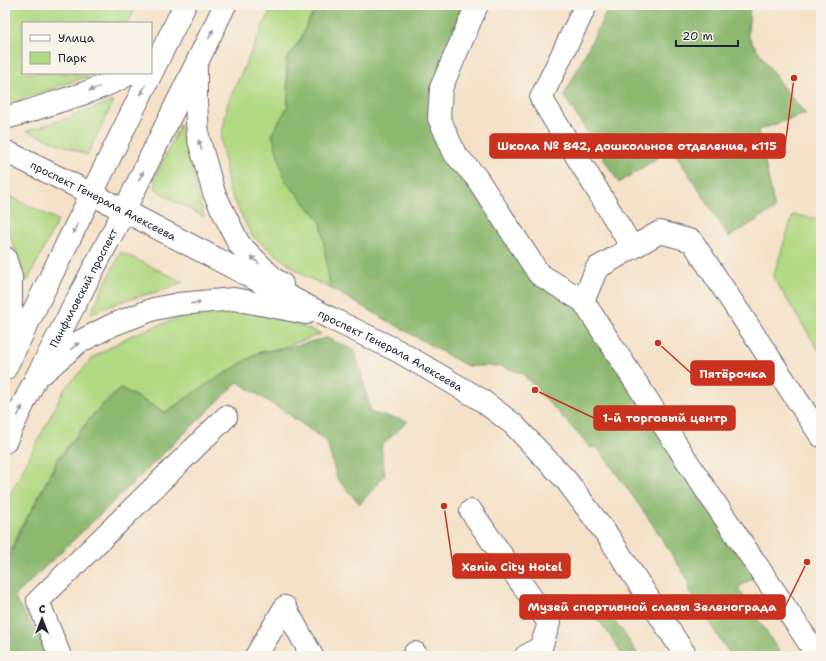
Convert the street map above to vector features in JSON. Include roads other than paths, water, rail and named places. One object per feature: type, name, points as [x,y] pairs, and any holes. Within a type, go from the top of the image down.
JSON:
[{"type":"main road","points":[[152,64],[185,5]]},
{"type":"main road","name":"Панфиловский проспект","points":[[5,442],[35,380],[124,210],[225,5]]},
{"type":"main road","points":[[477,5],[441,88],[439,118],[455,154],[476,177],[539,274],[583,301],[700,481],[818,656]]},
{"type":"main road","points":[[586,5],[541,98],[632,247]]},
{"type":"main road","points":[[196,63],[198,137],[214,193],[239,244],[274,279],[330,318]]},
{"type":"main road","points":[[5,118],[96,89],[128,74]]},
{"type":"main road","points":[[5,369],[92,194],[147,74]]},
{"type":"main road","name":"проспект Генерала Алексеева","points":[[5,152],[124,210],[330,318],[398,351],[480,399],[512,424],[566,480],[610,539],[686,656]]},
{"type":"main road","points":[[583,301],[597,268],[632,247],[660,232],[692,241],[821,436]]},
{"type":"main road","points":[[5,258],[11,276],[11,312],[5,342]]},
{"type":"main road","points":[[35,380],[79,342],[112,325],[154,309],[179,304],[234,299],[330,318]]},
{"type":"main road","points":[[60,656],[38,601],[226,417]]},
{"type":"main road","points":[[471,511],[548,623],[541,647],[526,656]]},
{"type":"main road","points":[[256,656],[285,607],[312,656]]},
{"type":"place","name":"Школа № 842, дошкольное отделение, к115","points":[[794,78]]},
{"type":"place","name":"Пятёрочка","points":[[658,343]]},
{"type":"place","name":"1-й торговый центр","points":[[535,390]]},
{"type":"place","name":"Xenia City Hotel","points":[[444,506]]},
{"type":"place","name":"Музей спортивной славы Зеленограда","points":[[807,562]]}]
